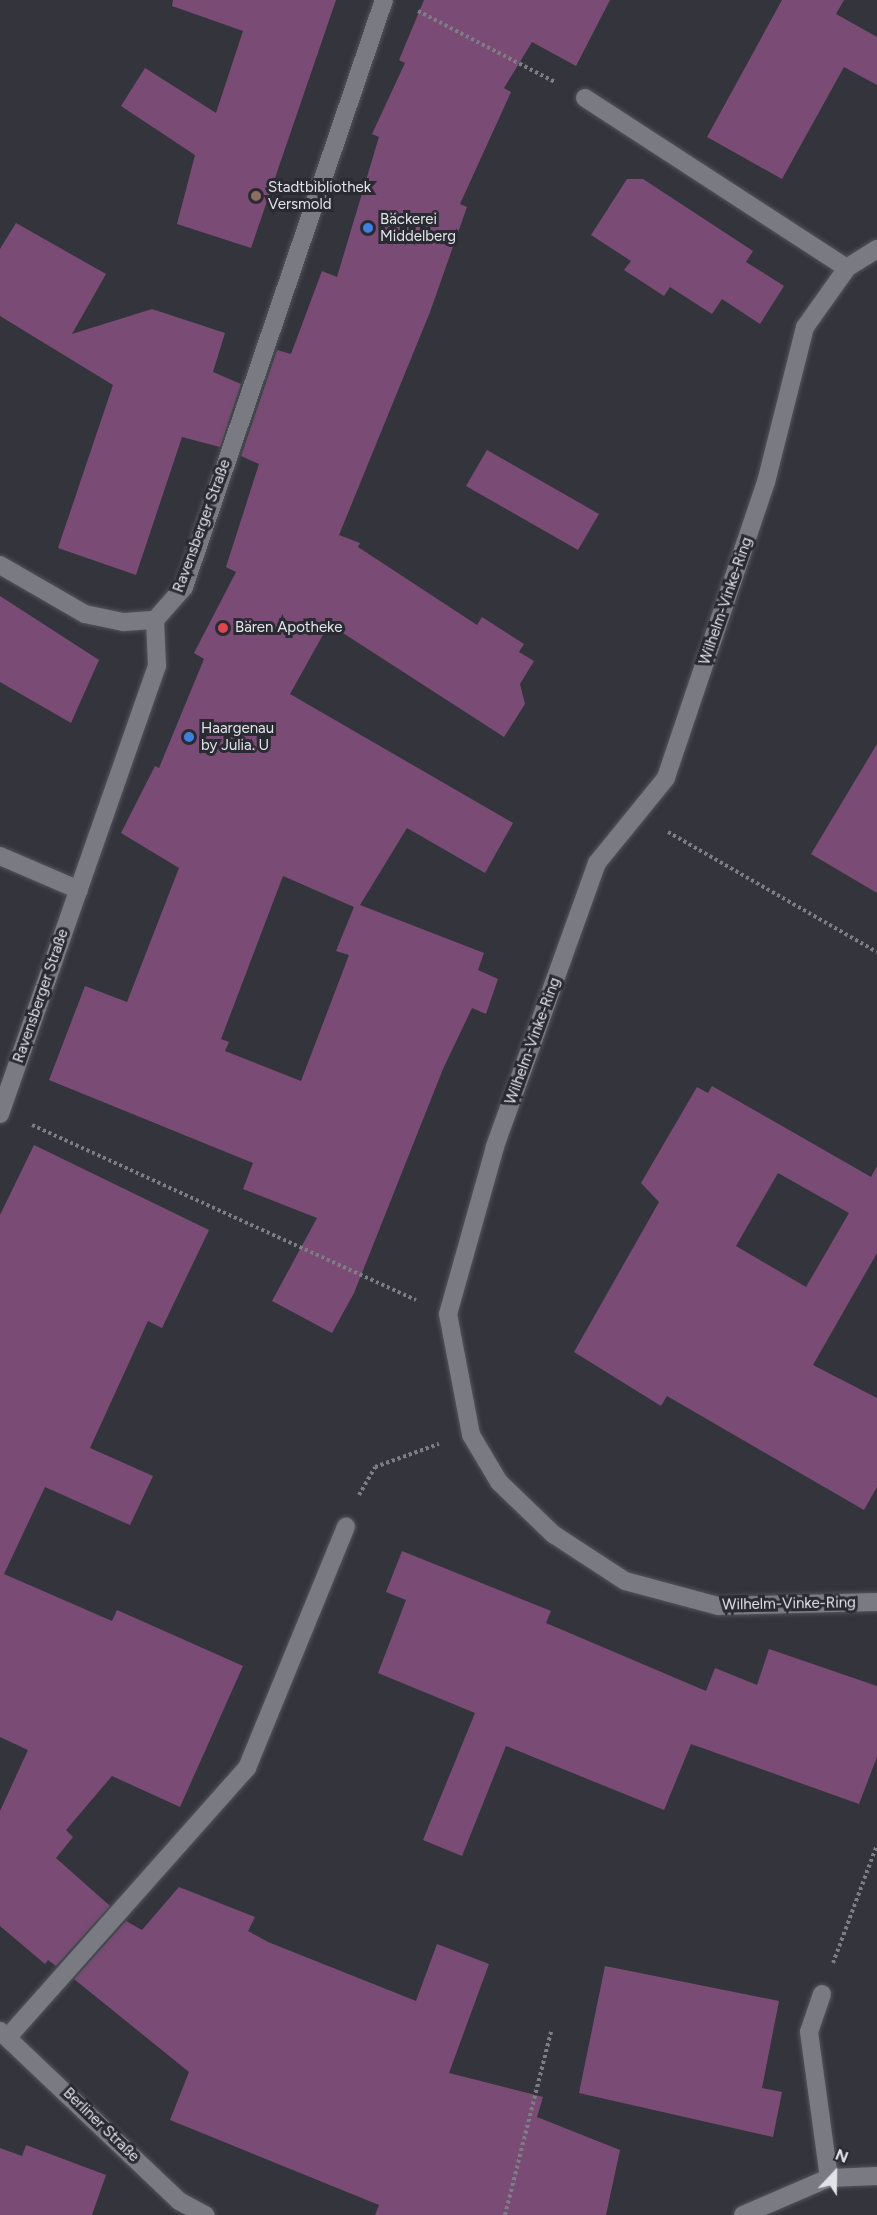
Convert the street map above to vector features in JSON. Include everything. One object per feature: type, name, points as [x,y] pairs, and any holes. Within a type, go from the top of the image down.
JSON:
[{"type":"street","name":"Ravensberger Straße","points":[[1,1113],[157,666],[155,620],[184,587],[384,0]]},
{"type":"street","points":[[585,98],[847,268]]},
{"type":"street","name":"Wilhelm-Vinke-Ring","points":[[877,249],[847,268],[805,327],[766,482],[666,778],[639,815],[597,863],[495,1147],[448,1314],[471,1435],[499,1482],[553,1534],[625,1581],[718,1606],[877,1602]]},
{"type":"street","points":[[0,565],[85,614],[124,622],[155,620]]},
{"type":"street","points":[[0,856],[79,890]]},
{"type":"street","points":[[4,2034],[247,1768],[346,1527]]},
{"type":"street","points":[[822,1994],[809,2032],[829,2178]]},
{"type":"street","name":"Berliner Straße","points":[[4,2034],[173,2208],[205,2215]]},
{"type":"street","points":[[743,2215],[829,2178],[877,2176]]},
{"type":"path","points":[[410,8],[585,98]]},
{"type":"path","points":[[639,815],[877,952]]},
{"type":"path","points":[[1,1113],[448,1314]]},
{"type":"path","points":[[346,1527],[375,1467],[471,1435]]},
{"type":"path","points":[[822,1994],[877,1845]]},
{"type":"path","points":[[505,2215],[551,2032]]},
{"type":"building","points":[[173,0],[336,0],[251,248],[177,224],[195,155],[121,106],[145,68],[216,113],[243,31],[172,6]]},
{"type":"building","points":[[424,0],[610,0],[576,66],[532,42],[504,88],[511,92],[460,204],[467,207],[430,312],[339,535],[360,543],[358,547],[477,625],[482,617],[524,644],[519,652],[534,661],[520,684],[525,704],[504,737],[329,624],[290,694],[513,823],[485,873],[407,828],[360,905],[484,953],[478,970],[498,979],[486,1014],[472,1008],[443,1069],[354,1293],[332,1333],[272,1301],[317,1218],[243,1189],[253,1163],[49,1080],[85,986],[127,1002],[179,868],[121,833],[155,766],[159,768],[204,659],[194,653],[236,572],[226,567],[259,464],[241,456],[277,350],[291,354],[322,271],[337,277],[379,137],[372,134],[405,63],[399,60]],"holes":[[[283,876],[354,907],[336,951],[349,955],[301,1081],[225,1051],[229,1042],[221,1039]]]},
{"type":"building","points":[[782,0],[844,0],[836,14],[877,37],[877,85],[844,67],[782,179],[707,137]]},
{"type":"building","points":[[627,179],[643,179],[753,251],[746,262],[784,286],[760,324],[722,299],[712,314],[670,287],[664,296],[624,270],[631,261],[591,235]]},
{"type":"building","points":[[16,223],[106,274],[72,334],[152,309],[225,333],[213,372],[241,384],[220,447],[182,437],[136,575],[58,548],[113,385],[0,316],[0,249]]},
{"type":"building","points":[[487,450],[599,514],[578,550],[466,486]]},
{"type":"building","points":[[0,596],[99,660],[71,723],[0,682]]},
{"type":"building","points":[[877,744],[877,893],[811,854]]},
{"type":"building","points":[[712,1086],[871,1177],[877,1166],[877,1253],[813,1365],[877,1398],[877,1487],[864,1510],[667,1396],[661,1406],[574,1352],[659,1202],[641,1183],[697,1087],[708,1093]],"holes":[[[778,1173],[849,1213],[806,1287],[736,1246]]]},
{"type":"building","points":[[34,1145],[209,1230],[162,1328],[148,1321],[90,1448],[153,1476],[130,1525],[45,1487],[4,1574],[112,1621],[117,1610],[243,1666],[180,1807],[112,1776],[66,1830],[73,1837],[56,1858],[110,1906],[56,1966],[48,1960],[45,1964],[0,1926],[0,1811],[28,1750],[0,1737],[0,1215]]},
{"type":"building","points":[[402,1551],[551,1611],[546,1623],[706,1691],[715,1668],[757,1685],[769,1649],[877,1686],[877,1757],[859,1804],[691,1744],[664,1810],[506,1746],[462,1856],[423,1840],[475,1713],[378,1673],[406,1600],[386,1592]]},
{"type":"building","points":[[179,1887],[255,1917],[248,1931],[268,1942],[416,2001],[437,1944],[489,1964],[449,2073],[543,2097],[537,2117],[620,2150],[606,2215],[375,2215],[379,2205],[170,2120],[189,2072],[74,1979],[126,1921],[142,1930]]},
{"type":"building","points":[[605,1966],[779,2001],[762,2088],[782,2092],[773,2137],[579,2093]]},
{"type":"building","points":[[26,2145],[106,2175],[92,2215],[0,2215],[0,2148],[22,2156]]},
{"type":"place","name":"Stadtbibliothek Versmold","points":[[256,196]]},
{"type":"place","name":"Bäckerei Middelberg","points":[[368,228]]},
{"type":"place","name":"Bären Apotheke","points":[[223,628]]},
{"type":"place","name":"Haargenau by Julia. U","points":[[189,737]]}]
